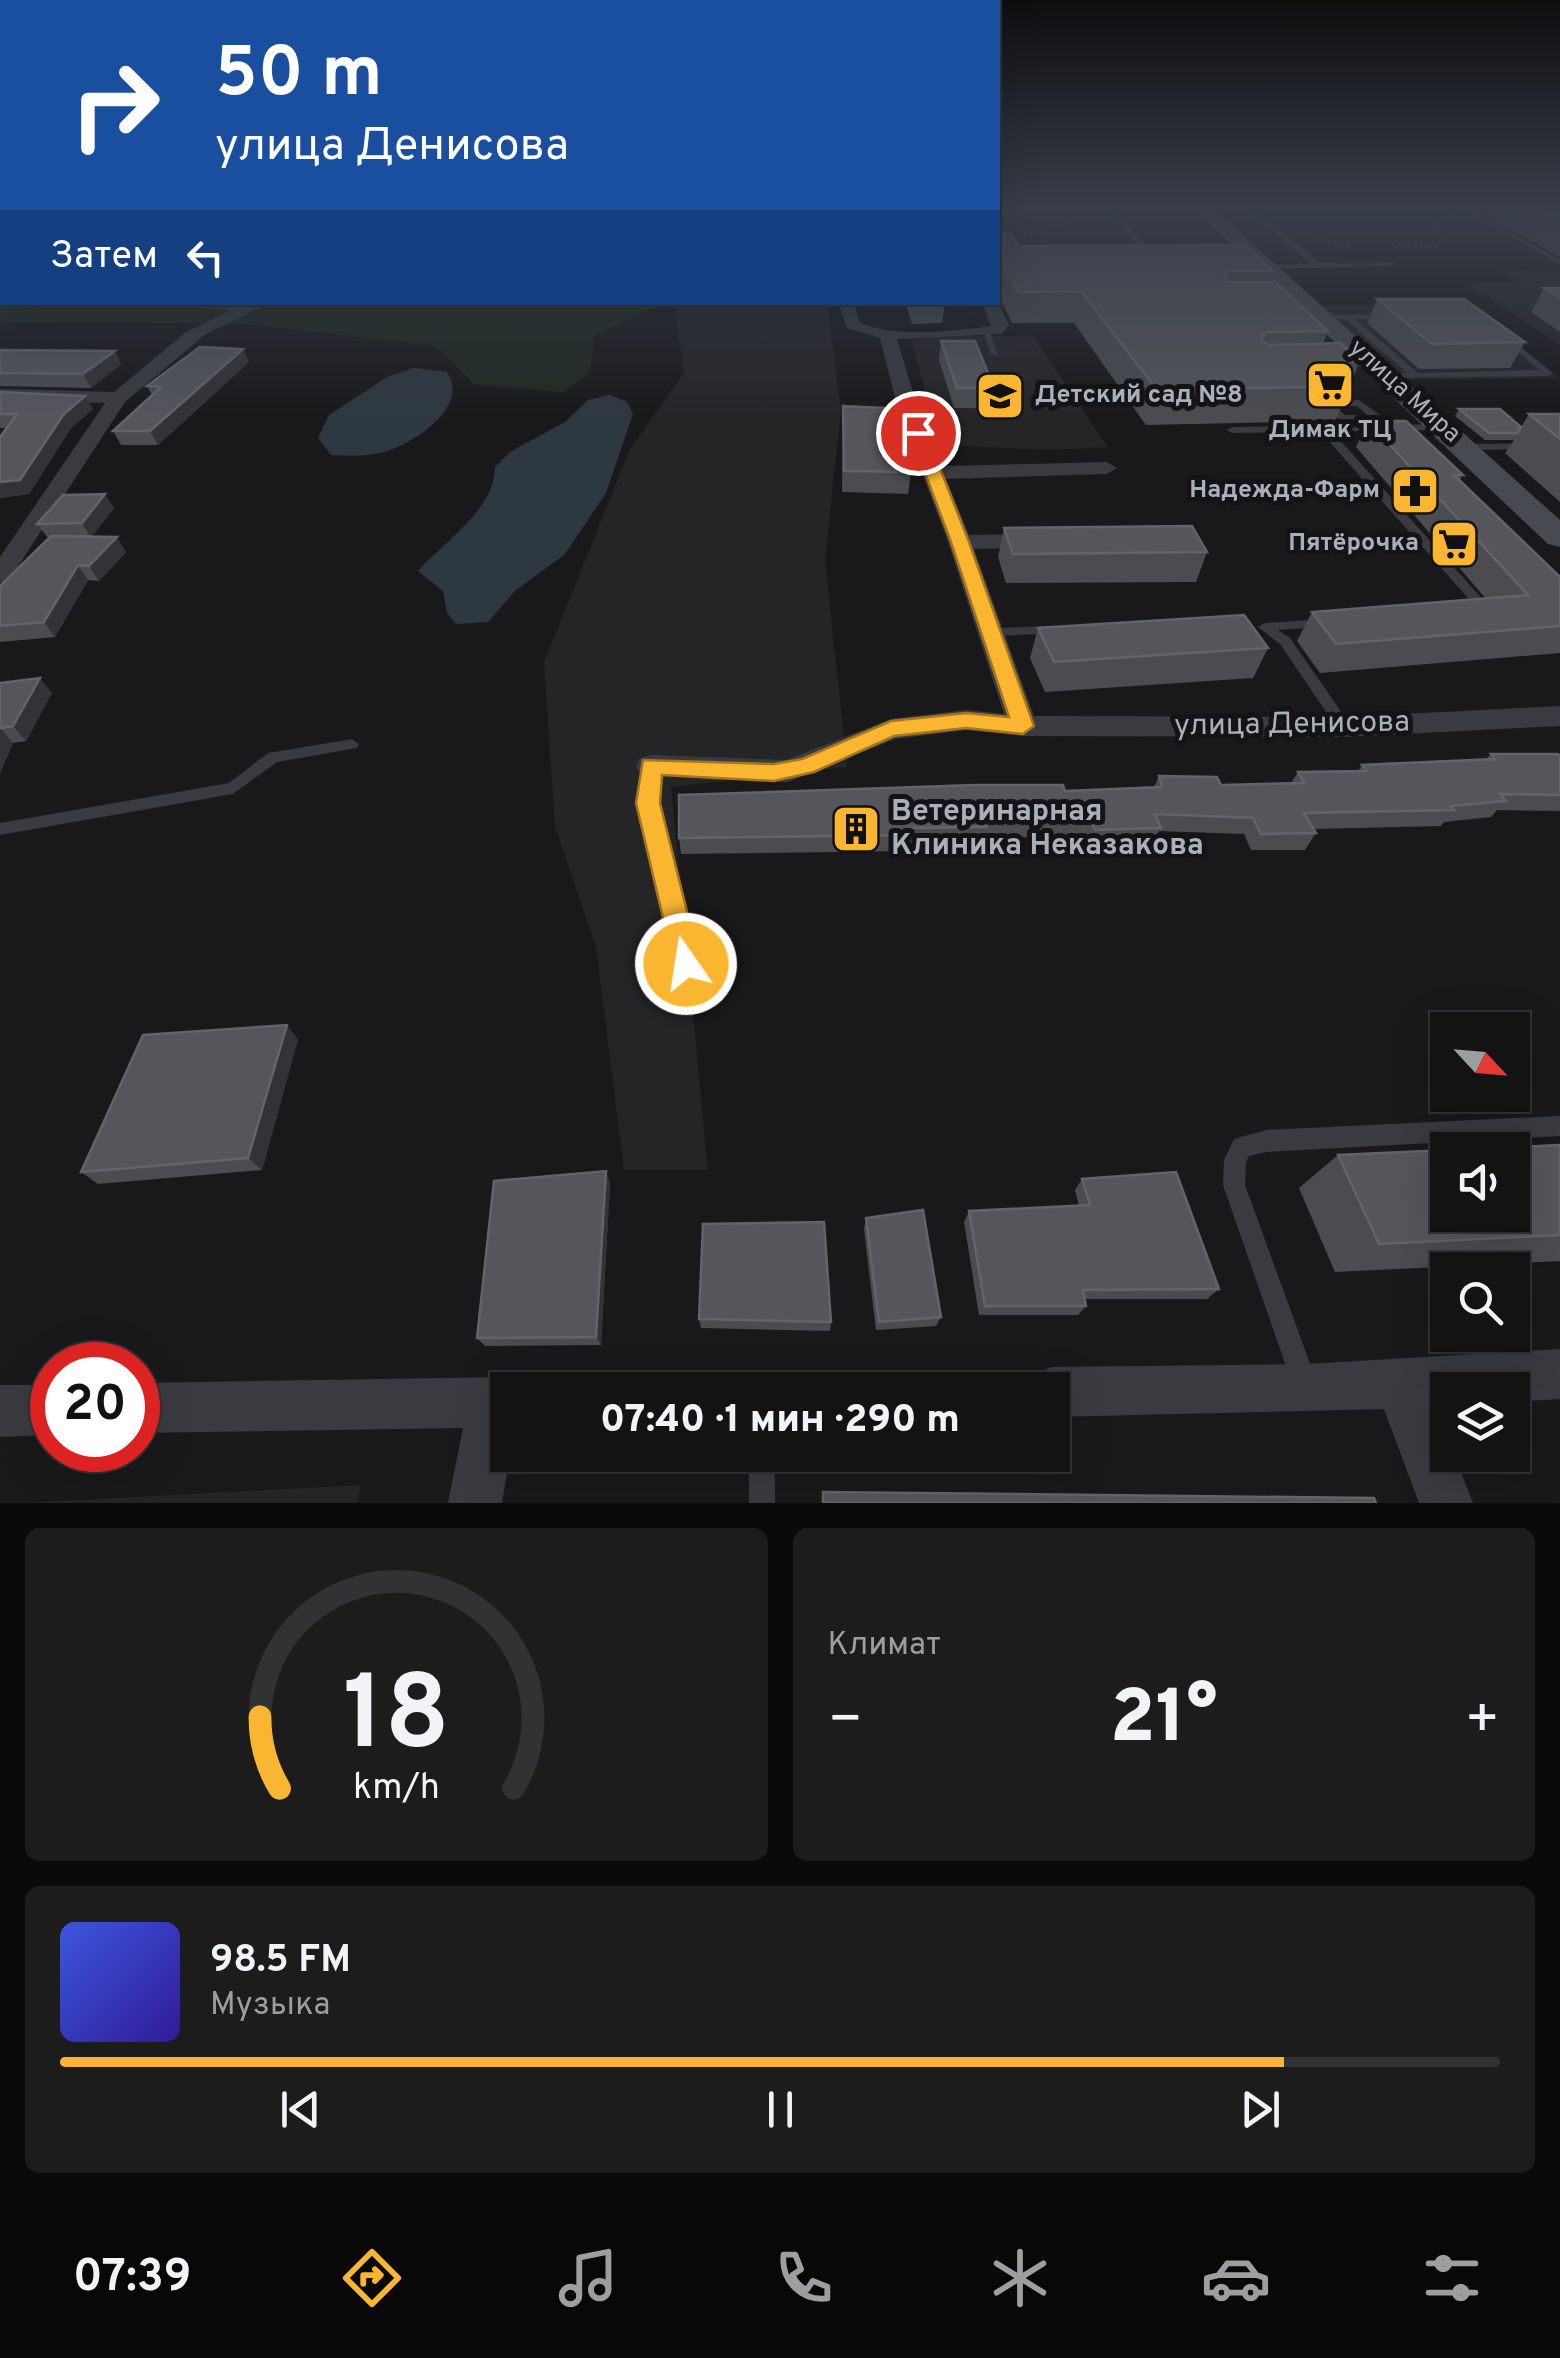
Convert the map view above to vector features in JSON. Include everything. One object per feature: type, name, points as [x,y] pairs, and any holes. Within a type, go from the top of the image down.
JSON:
[{"type":"street","name":"улица Мира","points":[[1272,279],[1318,313],[1377,372],[1443,427],[1560,537]]},
{"type":"street","points":[[0,575],[118,398],[146,379],[191,337],[254,305]]},
{"type":"street","points":[[847,305],[853,325],[887,333],[943,323],[977,332],[1001,326],[991,305]]},
{"type":"street","points":[[887,333],[908,409],[960,542],[1023,726]]},
{"type":"street","points":[[0,396],[118,398]]},
{"type":"street","points":[[934,473],[1107,468]]},
{"type":"street","points":[[0,536],[27,537]]},
{"type":"street","points":[[960,542],[1074,541]]},
{"type":"street","name":"улица Денисова","points":[[651,766],[774,772],[806,766],[891,728],[966,720],[1023,726],[1344,727],[1560,716]]},
{"type":"street","points":[[1070,1392],[1306,1389],[1560,1374]]},
{"type":"street","points":[[1398,1382],[1446,1503]]},
{"type":"street","points":[[160,1408],[490,1402]]},
{"type":"street","points":[[0,1410],[30,1410]]},
{"type":"street","points":[[475,1503],[490,1445]]},
{"type":"lane","points":[[190,305],[240,309]]},
{"type":"lane","points":[[1318,313],[1406,316]]},
{"type":"lane","points":[[1318,313],[1416,376]]},
{"type":"lane","points":[[977,332],[995,354]]},
{"type":"lane","points":[[1377,372],[1416,376],[1549,373],[1499,333]]},
{"type":"lane","points":[[1372,414],[1395,428]]},
{"type":"lane","points":[[1232,430],[1443,427]]},
{"type":"lane","points":[[1340,428],[1331,437],[1483,610],[1460,615]]},
{"type":"lane","points":[[1532,446],[1560,456]]},
{"type":"lane","points":[[1464,447],[1560,446]]},
{"type":"lane","points":[[1250,621],[1265,626],[1285,641],[1344,727]]},
{"type":"lane","points":[[1265,626],[1343,622]]},
{"type":"lane","points":[[992,632],[1072,629]]},
{"type":"lane","points":[[0,829],[233,788],[273,757],[352,744]]},
{"type":"lane","points":[[651,766],[648,803],[686,964]]},
{"type":"lane","points":[[1306,1389],[1234,1185],[1235,1160],[1242,1147],[1266,1141],[1560,1126]]},
{"type":"lane","points":[[762,1472],[762,1503]]},
{"type":"shaded area","points":[[1512,279],[1560,279],[1560,346],[1466,283],[1518,283]]},
{"type":"shaded area","points":[[0,305],[659,305],[594,336],[590,372],[564,392],[475,385],[435,346],[245,324],[0,322]]},
{"type":"shaded area","points":[[674,305],[827,305],[841,410],[825,560],[847,767],[671,787],[708,1170],[624,1170],[596,947],[555,827],[544,662],[630,449],[684,373]]},
{"type":"shaded area","points":[[1316,305],[1461,305],[1560,378],[1398,380]]},
{"type":"shaded area","name":"Детский сад №8","points":[[910,336],[1033,336],[1108,447],[1049,450],[940,445]]},
{"type":"shaded area","points":[[414,368],[447,372],[451,398],[436,421],[411,440],[387,451],[331,455],[318,438],[329,415],[387,377]]},
{"type":"shaded area","points":[[610,395],[627,402],[633,414],[606,493],[565,554],[515,591],[488,622],[456,624],[447,613],[443,591],[418,571],[477,511],[493,483],[495,467],[510,452],[565,422],[588,400]]},
{"type":"shaded area","points":[[361,1485],[357,1503],[21,1503]]},
{"type":"building","points":[[1011,279],[1275,282],[1328,331],[1268,332],[1262,341],[1269,345],[1341,343],[1360,361],[1327,362],[1351,386],[1157,390],[1081,291],[1018,292]]},
{"type":"building","points":[[1544,288],[1560,288],[1560,298]]},
{"type":"building","points":[[1377,299],[1464,299],[1525,342],[1432,344]]},
{"type":"building","points":[[941,341],[975,341],[994,388],[957,388]]},
{"type":"building","points":[[200,347],[243,349],[150,431],[113,431],[161,387],[147,386]]},
{"type":"building","points":[[0,350],[115,351],[83,374],[0,373]]},
{"type":"building","points":[[0,392],[85,396],[63,415],[20,480],[0,482],[0,437],[17,414],[0,414]]},
{"type":"building","points":[[843,406],[904,409],[911,472],[844,471]]},
{"type":"building","points":[[1459,409],[1500,409],[1521,427],[1518,433],[1489,433]]},
{"type":"building","points":[[1529,414],[1560,414],[1560,439]]},
{"type":"building","points":[[1368,421],[1406,421],[1463,475],[1454,475],[1560,577],[1560,626],[1336,644],[1312,612],[1528,595]]},
{"type":"building","points":[[105,494],[82,523],[37,524],[63,495]]},
{"type":"building","points":[[1192,526],[1207,552],[1013,554],[1004,528]]},
{"type":"building","points":[[51,536],[117,537],[89,566],[78,565],[44,622],[0,626],[0,586]]},
{"type":"building","points":[[1244,615],[1268,648],[1054,662],[1038,628]]},
{"type":"building","points":[[40,678],[13,726],[0,728],[0,683]]},
{"type":"building","points":[[1491,754],[1558,754],[1560,795],[1500,794],[1506,801],[1451,806],[1454,810],[1304,813],[1316,833],[1261,834],[1253,818],[1155,814],[1161,828],[1095,830],[1091,822],[984,821],[986,827],[912,828],[914,835],[679,838],[679,795],[975,785],[1063,785],[1065,791],[1162,787],[1159,776],[1217,777],[1221,785],[1304,783],[1298,772],[1367,771],[1362,765],[1495,759]]},
{"type":"building","points":[[287,1025],[248,1158],[81,1172],[143,1035]]},
{"type":"building","points":[[1560,1145],[1560,1235],[1379,1244],[1338,1155],[1430,1151],[1430,1232],[1530,1232],[1530,1146]]},
{"type":"building","points":[[606,1171],[596,1337],[477,1338],[494,1181]]},
{"type":"building","points":[[1176,1172],[1219,1289],[1083,1290],[1086,1306],[985,1306],[969,1211],[1090,1205],[1082,1179]]},
{"type":"building","points":[[923,1210],[941,1317],[879,1322],[866,1218]]},
{"type":"building","points":[[824,1222],[831,1322],[699,1319],[703,1224]]},
{"type":"building","points":[[823,1492],[1374,1498],[1376,1503],[823,1503]]},
{"type":"place","name":"Димак ТЦ","points":[[1330,385]]},
{"type":"place","name":"Детский сад №8","points":[[1000,396]]},
{"type":"place","name":"Надежда-Фарм","points":[[1415,491]]},
{"type":"place","name":"Пятёрочка","points":[[1454,544]]},
{"type":"place","name":"Ветеринарная Клиника Неказакова","points":[[856,829]]},
{"type":"route","points":[[686,964],[648,803],[651,766],[774,772],[806,766],[891,728],[966,720],[1023,726],[918,433]]}]
